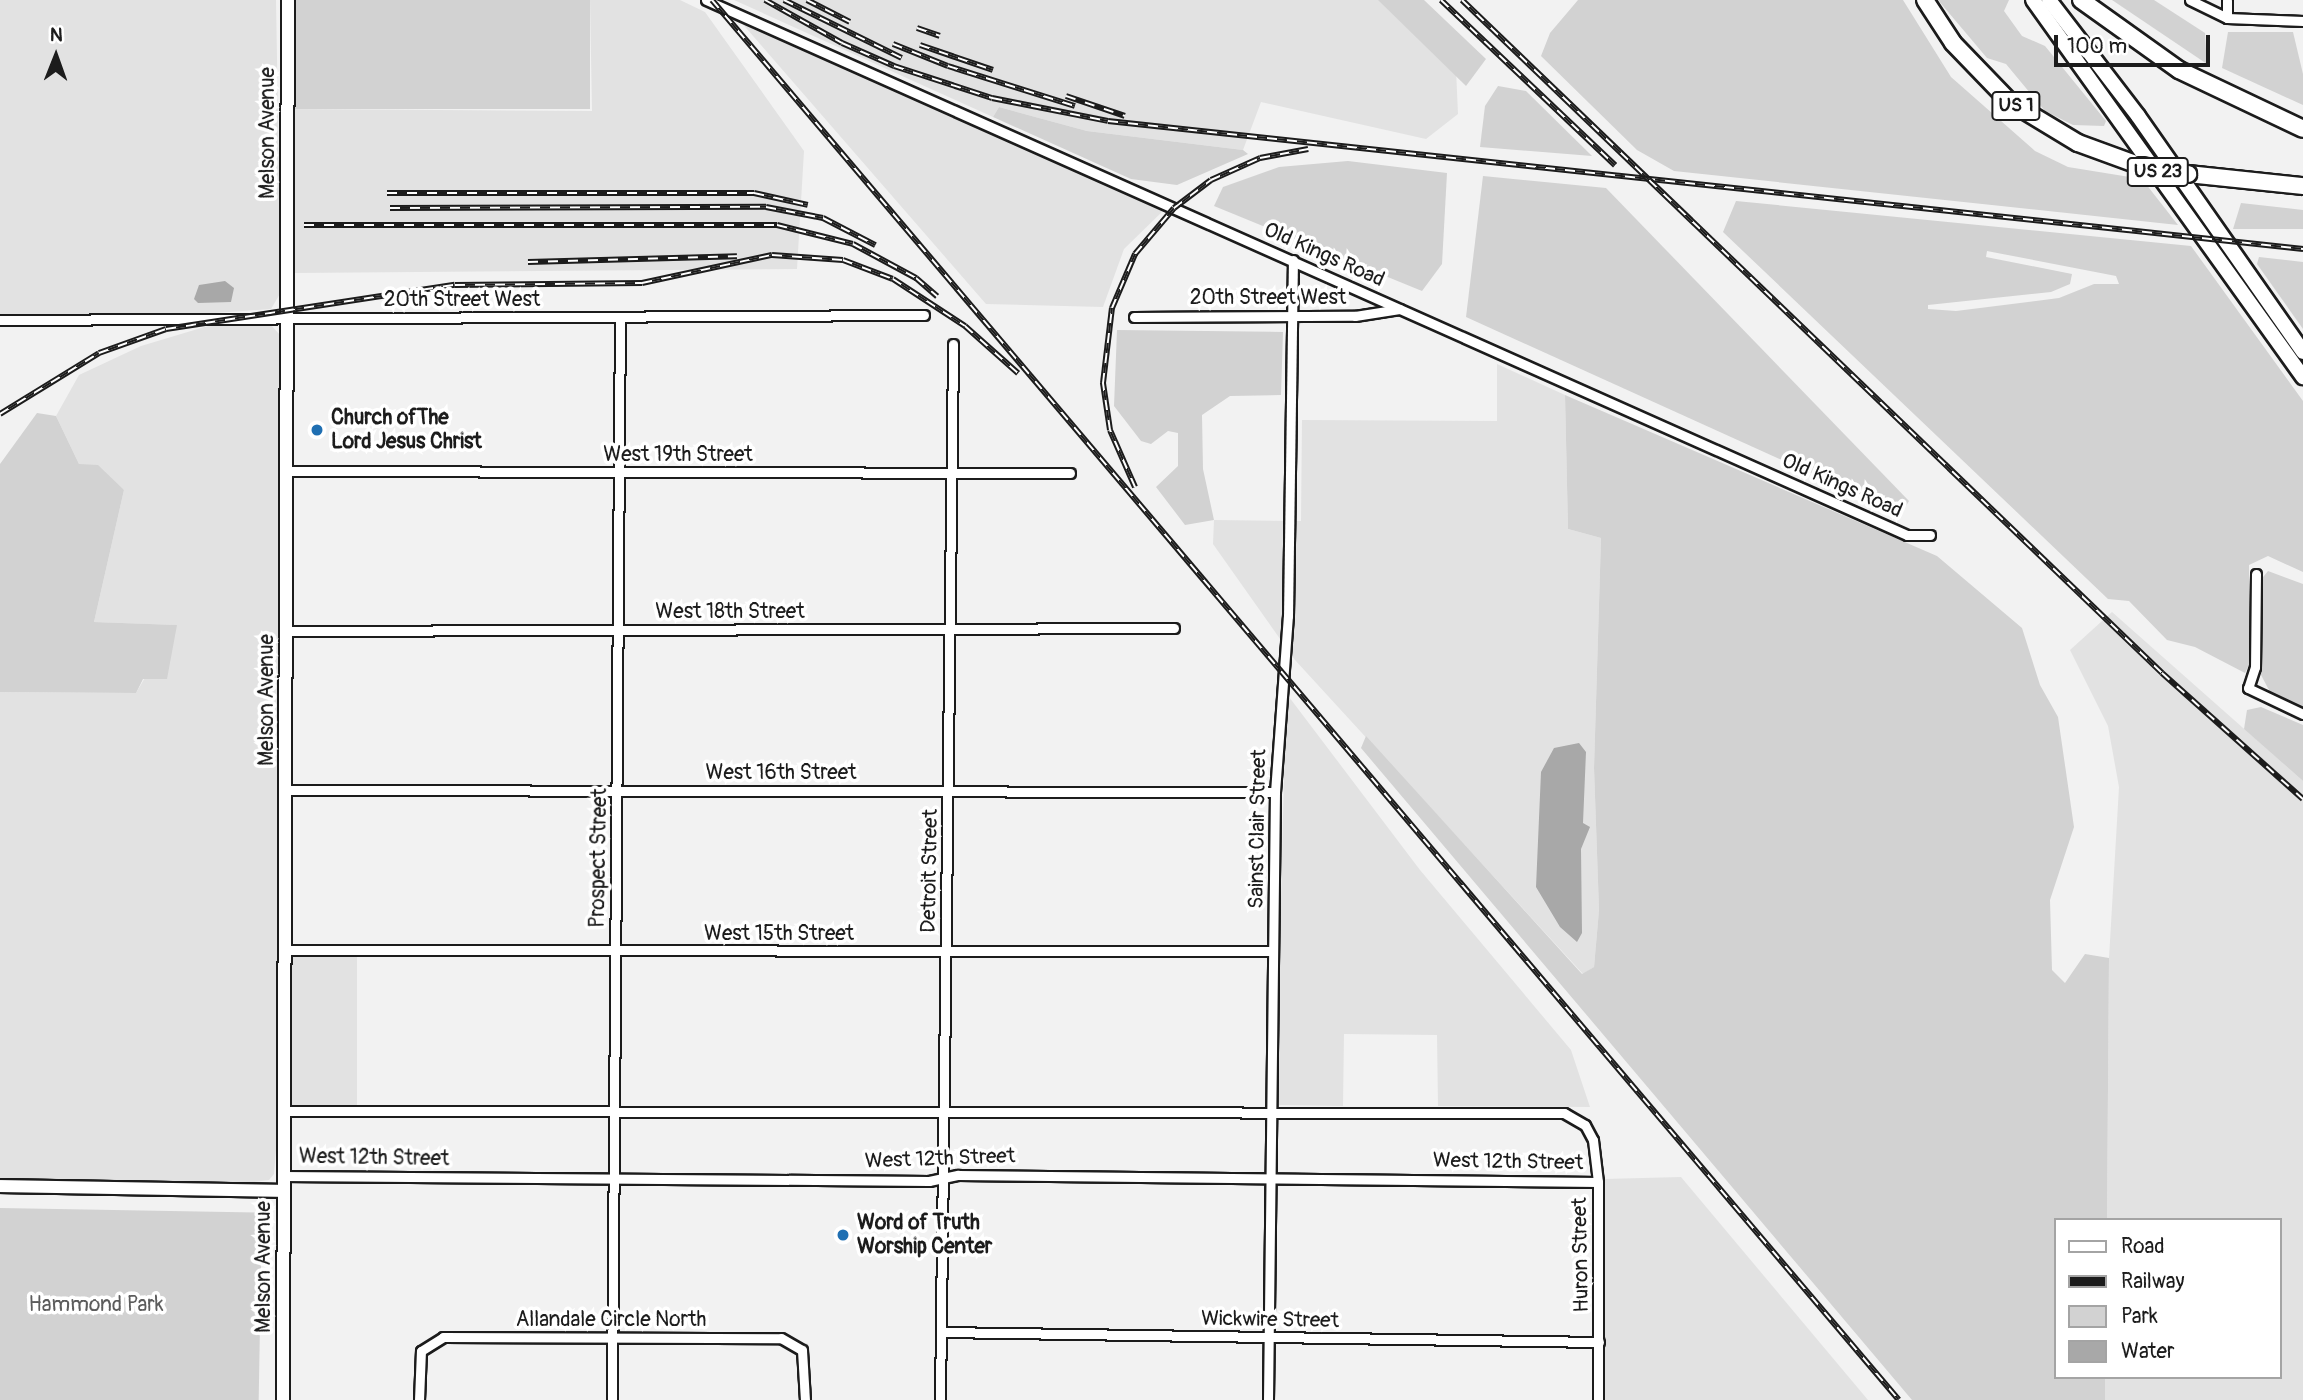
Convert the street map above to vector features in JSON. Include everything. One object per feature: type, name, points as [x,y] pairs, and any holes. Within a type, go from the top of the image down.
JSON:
[{"type":"highway","name":"US 1","points":[[1925,0],[1953,43],[2010,102],[2077,143],[2141,166],[2188,174],[2303,186]]},
{"type":"highway","points":[[2081,0],[2179,70],[2303,129]]},
{"type":"main road","name":"US 23","points":[[2033,0],[2073,42],[2303,352]]},
{"type":"main road","name":"US 23","points":[[2049,0],[2073,42],[2303,377]]},
{"type":"street","name":"Melson Avenue","points":[[283,1400],[288,0]]},
{"type":"street","name":"Old Kings Road","points":[[706,0],[1907,534],[1930,535]]},
{"type":"street","points":[[2190,0],[2227,18],[2303,21]]},
{"type":"street","points":[[2227,0],[2227,18]]},
{"type":"street","name":"Sainst Clair Street","points":[[1268,1400],[1275,792],[1288,616],[1293,260]]},
{"type":"street","points":[[2247,298],[2255,284]]},
{"type":"street","name":"20th Street West","points":[[1134,317],[1354,316],[1401,308]]},
{"type":"street","name":"20th Street West","points":[[0,320],[924,316]]},
{"type":"street","name":"Prospect Street","points":[[612,1400],[620,317]]},
{"type":"street","name":"Detroit Street","points":[[940,1400],[953,344]]},
{"type":"street","name":"West 19th Street","points":[[286,471],[1070,473]]},
{"type":"street","points":[[2256,574],[2255,667],[2248,688],[2303,714]]},
{"type":"street","name":"West 18th Street","points":[[286,631],[1174,628]]},
{"type":"street","name":"West 16th Street","points":[[286,790],[1275,792]]},
{"type":"street","name":"West 15th Street","points":[[285,950],[1273,951]]},
{"type":"street","points":[[284,1111],[1271,1110]]},
{"type":"street","name":"Huron Street","points":[[1271,1110],[1547,1111],[1575,1118],[1593,1140],[1598,1182],[1598,1400]]},
{"type":"street","name":"West 12th Street","points":[[283,1176],[612,1180],[942,1179],[958,1175],[1598,1182]]},
{"type":"street","name":"West 12th Street","points":[[0,1186],[283,1191]]},
{"type":"street","name":"Wickwire Street","points":[[941,1332],[1599,1342]]},
{"type":"street","name":"Allandale Circle North","points":[[419,1400],[419,1359],[426,1344],[443,1336],[780,1338],[796,1344],[805,1359],[805,1400]]},
{"type":"shaded area","points":[[0,0],[276,0],[281,292],[271,309],[189,315],[0,314]]},
{"type":"shaded area","points":[[590,0],[680,0],[705,12],[804,151],[797,269],[295,273],[293,109],[592,111]]},
{"type":"shaded area","points":[[734,0],[1383,0],[1456,69],[1458,114],[1426,139],[1261,102],[1243,150],[1087,131],[999,107],[993,117]]},
{"type":"shaded area","points":[[740,21],[1165,209],[1124,249],[1103,307],[986,304]]},
{"type":"shaded area","points":[[211,325],[271,325],[280,335],[279,1114],[274,1174],[269,1180],[240,1184],[0,1180],[0,692],[136,693],[176,625],[94,622],[124,490],[79,464],[56,416],[79,375],[141,346]]},
{"type":"shaded area","points":[[1497,364],[1565,395],[1568,529],[1601,538],[1594,768],[1599,910],[1594,967],[1583,974],[1295,660],[1213,544],[1214,520],[1301,521],[1302,420],[1497,421]]},
{"type":"shaded area","points":[[2112,612],[2303,781],[2303,1400],[2105,1400],[2105,1379],[2282,1379],[2282,1218],[2107,1218],[2109,958],[2119,787],[2108,726],[2070,650]]},
{"type":"shaded area","points":[[1286,693],[1420,870],[1571,1050],[1590,1107],[1438,1106],[1437,1035],[1344,1034],[1343,1106],[1276,1105]]},
{"type":"shaded area","points":[[291,957],[357,957],[357,1105],[291,1105]]},
{"type":"shaded area","points":[[1681,1177],[1868,1400],[1601,1400],[1604,1179]]},
{"type":"green space","points":[[294,0],[590,0],[590,109],[294,109]]},
{"type":"green space","points":[[1378,0],[1424,0],[1486,59],[1466,86]]},
{"type":"green space","points":[[1578,0],[1903,0],[1951,77],[2035,151],[2068,167],[2142,179],[2178,225],[1674,171],[1637,150],[1541,56],[1550,33]]},
{"type":"green space","points":[[1938,0],[2009,0],[2004,11],[2022,36],[2045,46],[2106,121],[2104,126],[2073,125],[2045,111],[2006,64],[1987,58]]},
{"type":"green space","points":[[2112,0],[2154,0],[2205,33],[2207,64]]},
{"type":"green space","points":[[2228,32],[2293,32],[2303,74],[2303,105],[2222,68]]},
{"type":"green space","points":[[1498,86],[1526,91],[1592,156],[1480,147],[1485,106]]},
{"type":"green space","points":[[999,107],[1087,131],[1243,150],[1248,154],[1177,185],[1131,179],[993,117]]},
{"type":"green space","points":[[1348,161],[1447,173],[1442,264],[1422,291],[1214,206],[1223,187],[1279,167]]},
{"type":"green space","points":[[1483,176],[1606,188],[1909,501],[1901,514],[1466,317]]},
{"type":"green space","points":[[1736,201],[2191,246],[2303,401],[2303,572],[2268,556],[2249,565],[2249,665],[2245,673],[2195,647],[2167,640],[2129,601],[2108,599],[1723,232]],"holes":[[[1987,251],[2116,276],[2119,284],[2094,284],[2059,298],[1956,311],[1928,309],[1928,305],[2051,292],[2070,284],[2072,274],[1986,257]]]},
{"type":"green space","points":[[2241,203],[2303,210],[2303,229],[2233,229]]},
{"type":"green space","points":[[2259,257],[2303,262],[2303,329],[2257,264]]},
{"type":"green space","points":[[1117,330],[1283,332],[1281,395],[1230,396],[1202,415],[1203,469],[1214,520],[1185,525],[1156,487],[1178,466],[1178,433],[1168,431],[1151,444],[1141,441],[1114,406]]},
{"type":"green space","points":[[1565,395],[1937,556],[2022,628],[2040,685],[2058,717],[2074,827],[2050,900],[2052,970],[2065,983],[2085,954],[2109,958],[2107,1218],[2054,1218],[2054,1379],[2105,1379],[2105,1400],[1912,1400],[1361,748],[1366,736],[1582,974],[1594,967],[1599,910],[1594,768],[1601,538],[1568,529]]},
{"type":"green space","points":[[37,413],[56,416],[79,464],[98,465],[124,490],[94,622],[177,625],[167,679],[143,679],[136,693],[0,692],[0,464]]},
{"type":"green space","points":[[2268,571],[2303,584],[2303,708],[2270,692],[2260,673],[2259,582]]},
{"type":"green space","points":[[2261,707],[2303,725],[2303,781],[2244,729],[2247,710]]},
{"type":"green space","name":"Hammond Park","points":[[0,1208],[262,1213],[259,1400],[0,1400]]},
{"type":"water","points":[[225,281],[234,288],[231,302],[198,303],[194,299],[199,285]]},
{"type":"water","points":[[1579,743],[1586,752],[1583,823],[1590,827],[1581,849],[1582,933],[1577,942],[1560,927],[1536,887],[1541,772],[1554,748]]},
{"type":"railway","points":[[712,0],[1899,1400]]},
{"type":"railway","points":[[765,0],[842,43],[894,66],[992,98],[1108,121],[2303,249]]},
{"type":"railway","points":[[784,0],[902,58]]},
{"type":"railway","points":[[807,0],[850,22]]},
{"type":"railway","points":[[1441,0],[1615,165]]},
{"type":"railway","points":[[1462,0],[2162,673],[2303,799]]},
{"type":"railway","points":[[917,28],[940,36]]},
{"type":"railway","points":[[893,44],[948,66],[1075,106]]},
{"type":"railway","points":[[920,45],[993,70]]},
{"type":"railway","points":[[1066,96],[1125,116]]},
{"type":"railway","points":[[1135,487],[1110,430],[1103,383],[1112,308],[1135,254],[1174,208],[1211,180],[1260,158],[1308,149]]},
{"type":"railway","points":[[387,193],[754,193],[808,205]]},
{"type":"railway","points":[[390,208],[766,207],[823,218],[875,245]]},
{"type":"railway","points":[[304,225],[777,225],[853,244],[916,278],[937,296]]},
{"type":"railway","points":[[0,414],[99,353],[166,329],[455,285],[642,283],[772,255],[843,260],[893,279],[965,326],[1018,373]]},
{"type":"railway","points":[[528,262],[737,256]]},
{"type":"place","name":"Church ofThe Lord Jesus Christ","points":[[317,430]]},
{"type":"place","name":"Word of Truth Worship Center","points":[[843,1235]]}]
